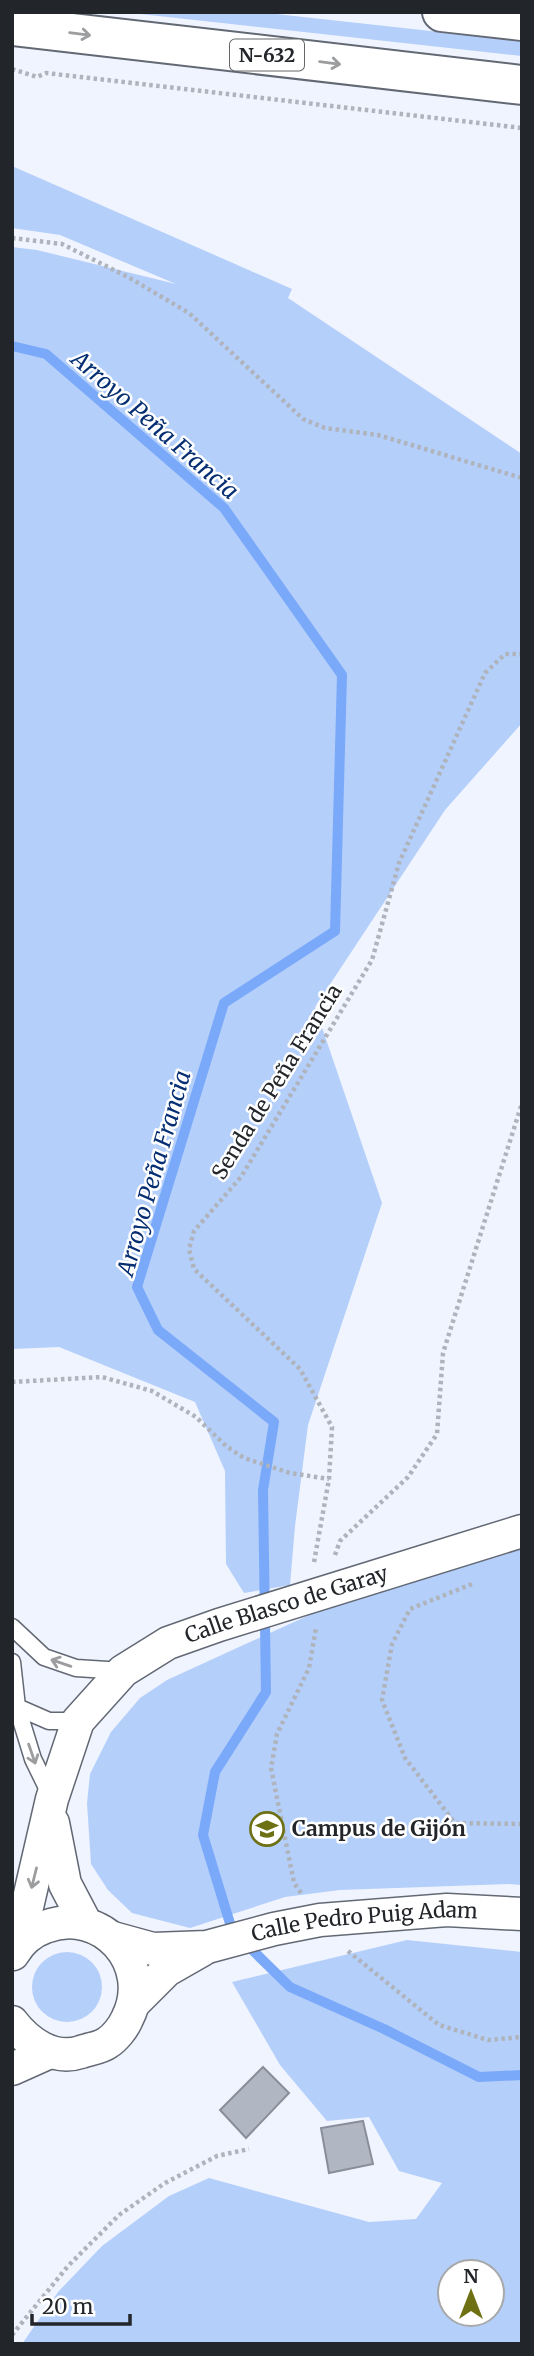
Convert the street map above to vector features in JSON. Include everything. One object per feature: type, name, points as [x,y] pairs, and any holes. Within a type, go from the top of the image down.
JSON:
[{"type":"highway","points":[[442,12],[522,21]]},
{"type":"highway","name":"N-632","points":[[12,26],[522,85]]},
{"type":"street","name":"Calle Blasco de Garay","points":[[78,1721],[123,1671],[168,1643],[522,1531]]},
{"type":"street","points":[[15,1951],[51,1806],[78,1721]]},
{"type":"street","points":[[51,1806],[65,1884],[99,1931],[128,1956],[135,1978],[135,2002]]},
{"type":"street","name":"Calle Pedro Puig Adam","points":[[15,1951],[35,1931],[62,1922],[152,1949],[207,1947],[274,1928],[320,1920],[447,1910],[522,1914]]},
{"type":"street","name":"Calle Pedro Puig Adam","points":[[50,2052],[74,2054],[107,2043],[123,2027],[135,2002],[167,1970],[207,1947]]},
{"type":"street","points":[[12,2022],[24,2037],[50,2052]]},
{"type":"street","points":[[12,2069],[50,2052]]},
{"type":"lane","points":[[12,1627],[44,1657],[76,1668],[123,1671]]},
{"type":"lane","points":[[12,1662],[17,1707],[51,1806]]},
{"type":"lane","points":[[17,1707],[49,1721],[78,1721]]},
{"type":"path","points":[[12,69],[37,77],[46,73],[522,128]]},
{"type":"path","points":[[12,238],[62,244],[128,276],[189,313],[303,419],[325,428],[378,435],[522,478]]},
{"type":"path","name":"Senda de Peña Francia","points":[[522,654],[505,654],[485,673],[399,863],[372,960],[241,1177],[194,1231],[189,1249],[194,1269],[300,1369],[332,1427],[329,1479],[308,1597],[309,1668],[277,1734],[271,1768],[294,1883],[341,1946],[439,2025],[488,2040],[522,2037]]},
{"type":"path","name":"Senda de Peña Francia","points":[[308,1597],[340,1541],[408,1477],[437,1434],[443,1353],[522,1103]]},
{"type":"path","points":[[12,1382],[102,1377],[152,1391],[195,1418],[226,1446],[248,1459],[288,1473],[329,1479]]},
{"type":"path","points":[[475,1582],[410,1609],[392,1644],[383,1700],[405,1758],[455,1823],[522,1824]]},
{"type":"path","points":[[12,2335],[68,2266],[119,2215],[165,2183],[217,2156],[248,2149]]},
{"type":"shaded area","points":[[122,12],[258,12],[522,41],[522,56]]},
{"type":"shaded area","points":[[12,166],[292,289],[288,298],[522,454],[522,723],[445,810],[315,1007],[382,1203],[308,1425],[290,1585],[244,1593],[226,1564],[225,1471],[195,1402],[59,1347],[12,1349],[12,247],[37,250],[176,284],[60,235],[12,228]]},
{"type":"shaded area","points":[[522,1549],[522,1885],[340,1890],[285,1897],[190,1928],[132,1913],[108,1890],[91,1864],[87,1803],[90,1774],[111,1732],[140,1698],[167,1680],[318,1611]]},
{"type":"shaded area","points":[[407,1940],[522,1952],[522,2344],[22,2344],[58,2292],[102,2246],[169,2196],[209,2178],[369,2222],[416,2219],[442,2183],[399,2171],[369,2117],[327,2121],[280,2065],[232,1982]]},
{"type":"shaded area","points":[[67,1952],[92,1962],[102,1987],[92,2012],[67,2022],[42,2012],[32,1987],[42,1962]]},
{"type":"building","points":[[263,2067],[289,2093],[246,2138],[220,2110]]},
{"type":"building","points":[[363,2121],[373,2164],[329,2173],[321,2128]]},
{"type":"waterway","name":"Arroyo Peña Francia","points":[[12,346],[46,354],[224,508],[342,675],[335,931],[224,1003],[137,1287],[158,1330],[274,1422],[263,1490],[266,1692],[215,1772],[203,1835],[232,1930],[290,1987],[384,2029],[479,2077],[522,2075]]},
{"type":"place","name":"Campus de Gijón","points":[[267,1829]]}]
